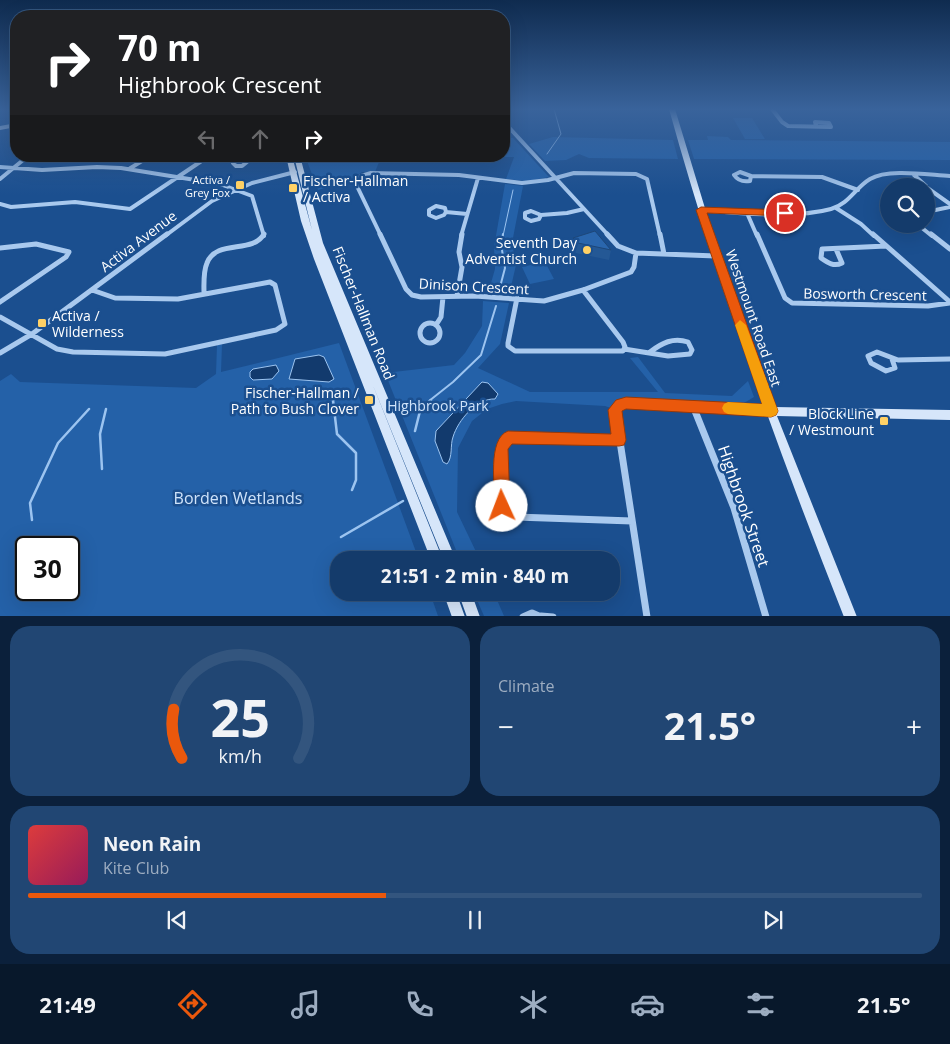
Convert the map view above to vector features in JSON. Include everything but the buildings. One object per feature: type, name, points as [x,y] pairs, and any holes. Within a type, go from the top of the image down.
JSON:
[{"type":"main road","name":"Westmount Road East","points":[[680,138],[716,256],[771,411],[851,616]]},
{"type":"main road","name":"Fischer-Hallman Road","points":[[292,162],[297,171],[319,243],[446,551]]},
{"type":"main road","name":"Fischer-Hallman Road","points":[[297,162],[305,221],[318,259],[432,551]]},
{"type":"main road","points":[[771,411],[950,415]]},
{"type":"main road","points":[[453,601],[459,616]]},
{"type":"main road","points":[[468,601],[474,616]]},
{"type":"street","points":[[518,138],[618,246],[636,253],[716,256]]},
{"type":"street","points":[[0,179],[20,162]]},
{"type":"street","points":[[129,169],[140,162]]},
{"type":"street","points":[[0,204],[11,207],[75,202],[130,209],[200,162]]},
{"type":"street","points":[[0,167],[42,170],[97,167],[129,169],[220,184],[252,196],[264,235],[258,242],[225,248],[211,254],[205,265],[204,294]]},
{"type":"street","name":"Activa Avenue","points":[[0,353],[32,334],[198,210],[236,190],[297,171]]},
{"type":"street","name":"Dinison Crescent","points":[[636,253],[634,267],[631,272],[544,302],[517,298],[416,296],[406,289],[355,182],[361,176],[371,174],[441,174],[522,183],[574,173],[632,173],[644,176],[648,182],[664,254]]},
{"type":"street","points":[[914,175],[917,178]]},
{"type":"street","points":[[751,176],[822,177],[858,190]]},
{"type":"street","points":[[701,210],[747,213],[803,212],[836,208],[875,177],[950,176]]},
{"type":"street","points":[[456,296],[462,267],[459,246],[478,178]]},
{"type":"street","points":[[935,194],[950,206]]},
{"type":"street","points":[[935,210],[950,206]]},
{"type":"street","points":[[836,208],[861,224],[950,302]]},
{"type":"street","points":[[541,215],[584,209]]},
{"type":"street","points":[[446,212],[467,214]]},
{"type":"street","name":"Bosworth Crescent","points":[[747,213],[785,298],[792,303],[928,306],[950,302]]},
{"type":"street","points":[[930,233],[950,249]]},
{"type":"street","points":[[0,248],[36,244],[69,252],[66,257],[0,302]]},
{"type":"street","points":[[836,249],[842,263],[838,266],[830,264],[821,258],[822,249],[886,246]]},
{"type":"street","points":[[0,317],[64,351],[153,355],[276,330],[285,324],[273,282],[178,299],[115,298],[107,297],[92,290]]},
{"type":"street","points":[[583,290],[623,342],[624,349]]},
{"type":"street","points":[[436,325],[441,317],[443,297]]},
{"type":"street","points":[[517,298],[508,343],[508,346],[515,351],[617,352],[624,349],[680,356],[690,354],[692,350],[688,342],[678,339],[667,341],[650,352]]},
{"type":"street","points":[[892,359],[895,368],[885,371],[871,363],[868,356],[877,352],[892,359],[950,359]]},
{"type":"street","points":[[647,616],[615,410],[620,404],[771,411]]},
{"type":"street","name":"Highbrook Street","points":[[693,406],[734,508],[766,616]]},
{"type":"street","points":[[619,440],[508,437],[501,447],[501,502],[504,511],[516,517],[632,522]]},
{"type":"street","points":[[523,616],[532,613],[541,616],[553,616]]},
{"type":"green space","points":[[510,138],[513,138],[549,177],[528,181],[506,179],[514,157],[510,157]]},
{"type":"green space","points":[[550,138],[673,140],[678,159],[589,158],[579,154],[566,160],[545,161],[529,144]]},
{"type":"green space","points":[[707,138],[729,138],[731,140],[950,142],[950,160],[694,159],[688,140],[708,140]]},
{"type":"green space","points":[[744,138],[765,139],[745,139]]},
{"type":"green space","points":[[307,162],[379,162],[375,172],[362,172],[349,181],[318,190]]},
{"type":"green space","points":[[505,184],[523,186],[512,243],[516,265],[510,291],[489,290],[495,269],[494,247]]},
{"type":"green space","points":[[545,262],[554,279],[530,284],[522,267]]},
{"type":"green space","name":"Highbrook Park","points":[[483,301],[509,303],[500,344],[478,368],[530,392],[658,392],[630,358],[638,357],[665,393],[732,396],[748,381],[754,397],[744,403],[621,398],[611,408],[605,406],[516,401],[487,409],[472,421],[458,448],[457,512],[476,551],[456,551],[385,373],[454,365],[465,353],[482,326]]},
{"type":"green space","name":"Borden Wetlands","points":[[339,343],[416,551],[330,551],[330,601],[433,601],[438,616],[0,616],[0,381],[11,374],[20,382],[196,388],[216,374],[217,345],[222,344],[221,372]]},
{"type":"green space","points":[[477,601],[497,601],[504,616],[484,616]]},
{"type":"shaded area","points":[[319,355],[324,357],[334,379],[329,382],[289,379],[295,359]]},
{"type":"shaded area","points":[[276,365],[279,371],[272,379],[253,380],[250,377],[250,372],[253,369]]},
{"type":"shaded area","points":[[482,382],[488,383],[498,394],[495,399],[475,406],[464,417],[453,437],[450,458],[447,464],[443,462],[435,441],[436,431]]},
{"type":"waterway","points":[[547,154],[558,138]]},
{"type":"waterway","points":[[503,236],[513,190]]},
{"type":"waterway","points":[[500,287],[505,268],[501,244],[503,234]]},
{"type":"waterway","points":[[429,401],[453,382],[481,355],[496,306]]},
{"type":"waterway","points":[[333,400],[337,434],[356,453],[356,480],[352,490]]},
{"type":"waterway","points":[[415,431],[421,407],[431,400]]},
{"type":"waterway","points":[[32,520],[30,503],[58,443],[89,409]]},
{"type":"waterway","points":[[102,469],[100,434],[106,409]]},
{"type":"waterway","points":[[341,537],[403,501]]},
{"type":"slow traffic","points":[[728,408],[771,411],[740,325]]},
{"type":"place","name":"Activa / Grey Fox","points":[[240,185]]},
{"type":"place","name":"Fischer-Hallman / Activa","points":[[293,188]]},
{"type":"place","name":"Seventh Day Adventist Church","points":[[587,250]]},
{"type":"place","name":"Activa / Wilderness","points":[[42,323]]},
{"type":"place","name":"Fischer-Hallman / Path to Bush Clover","points":[[369,400]]},
{"type":"place","name":"Block Line / Westmount","points":[[884,421]]},
{"type":"route","points":[[502,506],[501,447],[508,437],[619,440],[615,410],[618,405],[626,403],[771,411],[701,210],[785,213]]}]
